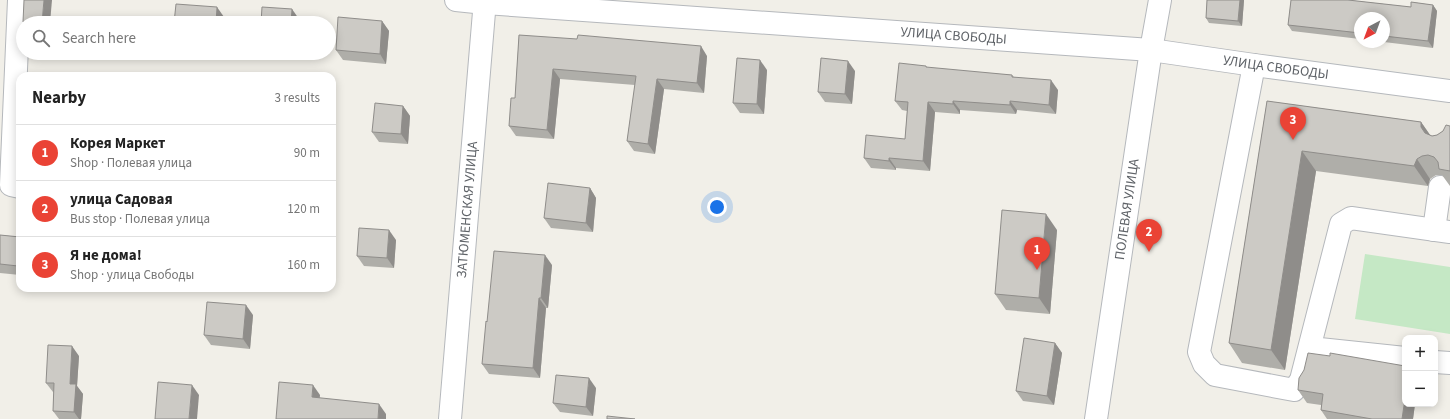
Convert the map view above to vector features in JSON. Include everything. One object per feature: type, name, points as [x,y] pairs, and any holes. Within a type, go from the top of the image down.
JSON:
[{"type":"street","points":[[18,16],[19,0]]},
{"type":"street","name":"УЛИЦА СВОБОДЫ","points":[[456,0],[1150,50],[1254,66],[1450,91]]},
{"type":"street","name":"ПОЛЕВАЯ УЛИЦА","points":[[1096,419],[1150,50],[1160,0]]},
{"type":"street","name":"ЗАТЮМЕНСКАЯ УЛИЦА","points":[[450,419],[485,2]]},
{"type":"street","points":[[16,60],[11,185],[16,186]]},
{"type":"street","points":[[1254,66],[1199,352],[1204,364],[1215,375],[1294,390],[1301,380],[1341,224],[1351,218],[1442,231],[1440,187]]},
{"type":"street","points":[[1310,348],[1402,358]]},
{"type":"street","points":[[1438,362],[1450,363]]},
{"type":"green space","points":[[1365,254],[1450,267],[1450,334],[1355,319]]},
{"type":"building","points":[[24,0],[44,0],[43,16],[23,16]]},
{"type":"building","points":[[1207,0],[1240,0],[1238,21],[1206,18]]},
{"type":"building","points":[[1291,0],[1348,0],[1411,7],[1411,2],[1433,5],[1428,41],[1390,37],[1390,12],[1354,12],[1354,32],[1288,25]]},
{"type":"building","points":[[176,4],[217,7],[216,16],[175,16]]},
{"type":"building","points":[[262,7],[292,9],[292,16],[261,16]]},
{"type":"building","points":[[338,17],[382,21],[380,54],[336,50]]},
{"type":"building","points":[[519,35],[577,39],[578,35],[701,46],[697,83],[657,79],[648,144],[627,141],[636,76],[553,69],[547,130],[509,126],[511,98],[515,98]]},
{"type":"building","points":[[737,58],[760,60],[757,104],[733,103]]},
{"type":"building","points":[[821,58],[848,61],[845,94],[818,92]]},
{"type":"building","points":[[899,63],[1012,75],[1012,77],[1051,80],[1049,105],[1010,101],[1010,105],[953,101],[953,104],[928,102],[923,161],[889,158],[889,161],[864,158],[866,135],[905,139],[908,102],[895,101]]},
{"type":"building","points":[[1267,101],[1421,122],[1421,127],[1425,133],[1432,136],[1443,131],[1446,125],[1450,126],[1450,171],[1439,169],[1438,162],[1434,157],[1428,155],[1417,159],[1414,166],[1302,151],[1271,350],[1229,343]]},
{"type":"building","points":[[375,103],[403,106],[401,134],[372,132]]},
{"type":"building","points":[[548,183],[590,188],[586,223],[544,218]]},
{"type":"building","points":[[1002,210],[1046,214],[1039,298],[995,294]]},
{"type":"building","points":[[359,228],[389,230],[387,258],[357,256]]},
{"type":"building","points":[[0,235],[16,237],[16,266],[0,264]]},
{"type":"building","points":[[494,251],[545,255],[541,298],[539,298],[533,368],[482,364]]},
{"type":"building","points":[[207,302],[246,305],[243,339],[204,335]]},
{"type":"building","points":[[1024,338],[1055,343],[1047,396],[1016,391]]},
{"type":"building","points":[[48,345],[72,346],[70,384],[76,384],[74,412],[53,411],[54,383],[46,383]]},
{"type":"building","points":[[1308,353],[1330,356],[1330,353],[1402,365],[1402,407],[1404,407],[1402,419],[1372,419],[1321,410],[1323,394],[1298,390],[1299,378],[1304,370]]},
{"type":"building","points":[[556,375],[589,378],[586,407],[553,403]]},
{"type":"building","points":[[158,382],[192,385],[189,419],[155,419]]},
{"type":"building","points":[[279,382],[313,385],[312,397],[379,404],[378,419],[276,419]]},
{"type":"building","points":[[607,416],[635,419],[607,419]]},
{"type":"place","name":"Я не дома!","points":[[1293,140]]},
{"type":"place","name":"улица Садовая","points":[[1149,252]]},
{"type":"place","name":"Корея Маркет","points":[[1037,270]]}]
